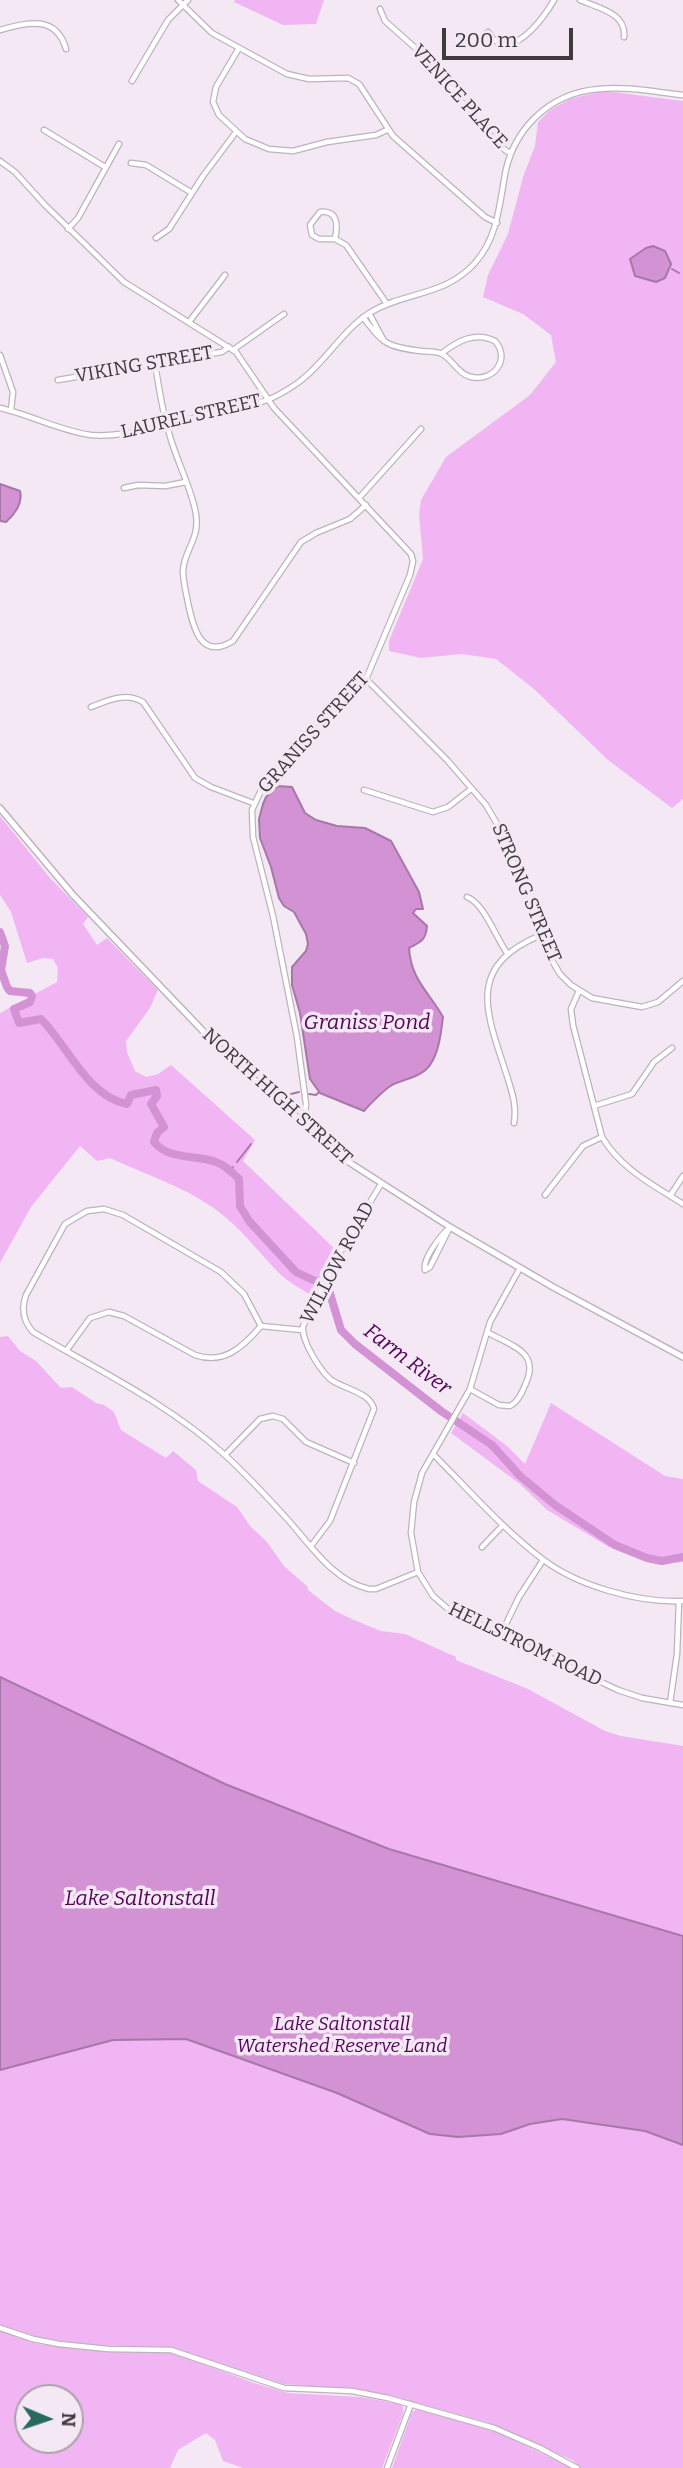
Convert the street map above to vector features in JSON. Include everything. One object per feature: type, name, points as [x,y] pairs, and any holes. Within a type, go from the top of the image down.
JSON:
[{"type":"main road","name":"NORTH HIGH STREET","points":[[0,808],[51,871],[224,1053],[344,1159],[520,1268],[683,1357]]},
{"type":"street","points":[[132,81],[180,2],[187,0]]},
{"type":"street","points":[[488,32],[495,42],[501,44],[521,38],[536,26],[554,0]]},
{"type":"street","points":[[580,0],[617,17],[624,26],[624,37]]},
{"type":"street","points":[[180,2],[204,28],[298,78],[340,77],[354,81],[364,91],[387,130],[485,217],[497,223]]},
{"type":"street","name":"VENICE PLACE","points":[[380,9],[386,20],[421,52],[484,128],[510,153]]},
{"type":"street","points":[[0,30],[31,23],[44,24],[62,38],[66,49]]},
{"type":"street","points":[[239,48],[213,95],[215,110],[245,139],[269,149],[293,151],[327,142],[376,135],[387,130]]},
{"type":"street","name":"LAUREL STREET","points":[[0,408],[90,435],[113,435],[267,400],[307,376],[363,317],[387,304],[433,291],[460,277],[483,253],[497,223],[510,153],[537,115],[568,96],[589,90],[608,88],[683,95]]},
{"type":"street","points":[[44,130],[105,167]]},
{"type":"street","points":[[156,238],[169,229],[192,192],[236,132]]},
{"type":"street","points":[[68,229],[78,218],[119,144]]},
{"type":"street","points":[[0,161],[129,286],[231,349]]},
{"type":"street","points":[[131,163],[146,165],[192,192]]},
{"type":"street","points":[[335,239],[335,217],[328,212],[320,212],[310,225],[310,232],[319,239],[335,239],[351,251],[366,277],[387,304]]},
{"type":"street","points":[[189,322],[225,275]]},
{"type":"street","points":[[369,313],[385,342]]},
{"type":"street","name":"VIKING STREET","points":[[58,380],[222,352],[231,349],[284,314]]},
{"type":"street","points":[[363,317],[380,340],[408,350],[442,354],[461,373],[474,378],[492,374],[501,364],[502,355],[495,341],[481,337],[464,339],[442,354]]},
{"type":"street","name":"GRANISS STREET","points":[[231,349],[244,362],[267,400],[408,549],[413,561],[410,575],[366,679],[263,786],[253,803],[253,838],[275,923],[299,1048],[306,1112],[304,1124]]},
{"type":"street","points":[[0,355],[12,389],[11,410]]},
{"type":"street","points":[[155,364],[167,424],[195,509],[197,525],[194,541],[183,567],[195,633],[202,642],[213,647],[224,646],[236,639],[301,542],[350,519],[366,505]]},
{"type":"street","points":[[359,498],[421,429]]},
{"type":"street","points":[[124,488],[186,482]]},
{"type":"street","name":"STRONG STREET","points":[[366,679],[441,754],[497,823],[556,969],[579,991],[599,1000],[642,1007],[658,1002],[683,981]]},
{"type":"street","points":[[91,707],[129,696],[143,702],[195,778],[253,803]]},
{"type":"street","points":[[364,790],[433,813],[448,807],[471,789]]},
{"type":"street","points":[[467,897],[479,904],[507,953]]},
{"type":"street","points":[[514,1124],[515,1104],[487,1005],[488,991],[492,975],[507,953],[541,935]]},
{"type":"street","points":[[579,991],[572,1003],[571,1015],[602,1137],[611,1153],[624,1166],[683,1204]]},
{"type":"street","points":[[594,1106],[632,1094],[654,1062],[672,1048]]},
{"type":"street","points":[[545,1195],[583,1146],[602,1137]]},
{"type":"street","points":[[670,1196],[683,1176]]},
{"type":"street","name":"WILLOW ROAD","points":[[311,1546],[330,1521],[374,1414],[369,1399],[343,1387],[325,1374],[314,1359],[302,1330],[328,1275],[381,1184]]},
{"type":"street","points":[[261,1326],[244,1294],[221,1272],[110,1210],[95,1209],[78,1214],[65,1224],[24,1300],[24,1319],[29,1328],[154,1402],[225,1455],[334,1570],[364,1588],[376,1589],[418,1572]]},
{"type":"street","points":[[450,1227],[430,1267],[425,1270],[424,1264],[450,1227]]},
{"type":"street","name":"HELLSTROM ROAD","points":[[520,1268],[493,1315],[470,1389],[417,1487],[411,1520],[412,1549],[418,1572],[426,1589],[440,1603],[501,1634],[618,1690],[642,1698],[683,1705]]},
{"type":"street","points":[[66,1351],[86,1322],[104,1312],[124,1316],[207,1359],[227,1356],[261,1326],[302,1330]]},
{"type":"street","points":[[470,1389],[499,1405],[510,1406],[516,1403],[530,1374],[531,1366],[527,1356],[486,1332]]},
{"type":"street","points":[[225,1455],[260,1419],[273,1416],[289,1423],[306,1441],[354,1463]]},
{"type":"street","points":[[433,1454],[503,1525],[543,1560],[595,1586],[617,1593],[681,1601],[670,1703]]},
{"type":"street","points":[[482,1547],[503,1525]]},
{"type":"street","points":[[501,1634],[519,1597],[543,1560]]},
{"type":"street","points":[[0,2328],[59,2344],[115,2350],[171,2350],[284,2388],[352,2391],[411,2404],[494,2428],[577,2468]]},
{"type":"street","points":[[387,2468],[411,2404]]},
{"type":"green space","points":[[324,0],[316,24],[283,25],[234,2]]},
{"type":"green space","points":[[598,92],[683,101],[683,799],[672,808],[608,760],[534,689],[496,659],[462,654],[421,658],[389,651],[389,641],[423,559],[419,514],[421,500],[446,457],[530,395],[556,362],[551,335],[523,314],[483,297],[488,275],[508,234],[523,177],[535,146],[538,122],[550,110],[570,99]]},
{"type":"green space","points":[[0,816],[50,878],[88,917],[83,924],[97,945],[107,938],[158,990],[150,1008],[126,1041],[127,1052],[135,1071],[146,1077],[158,1074],[171,1065],[255,1140],[243,1161],[337,1251],[312,1296],[281,1275],[240,1231],[200,1199],[110,1158],[97,1161],[80,1146],[31,1207],[0,1263],[0,1013],[57,982],[58,968],[53,959],[43,958],[27,963],[11,912],[0,895]]},
{"type":"green space","name":"Lake Saltonstall Watershed Reserve Land","points":[[8,1336],[20,1351],[36,1361],[61,1388],[72,1387],[96,1403],[104,1405],[114,1412],[121,1430],[166,1458],[173,1451],[196,1470],[198,1481],[237,1507],[284,1566],[308,1587],[308,1590],[335,1611],[381,1631],[405,1634],[456,1657],[456,1660],[528,1689],[605,1731],[683,1746],[683,2468],[581,2468],[572,2460],[486,2422],[392,2396],[349,2389],[283,2384],[171,2347],[90,2345],[37,2337],[0,2325],[0,1337]]},
{"type":"green space","points":[[551,1403],[665,1476],[683,1479],[683,1562],[667,1563],[637,1558],[609,1547],[547,1510],[520,1484],[451,1433],[463,1413],[507,1446],[525,1464]]},
{"type":"green space","points":[[0,2331],[38,2344],[87,2350],[170,2352],[288,2393],[361,2397],[403,2407],[403,2414],[382,2468],[243,2468],[223,2461],[215,2440],[206,2433],[178,2450],[170,2468],[0,2468]]},
{"type":"green space","points":[[418,2408],[496,2432],[573,2468],[392,2468],[412,2412]]},
{"type":"water","points":[[653,246],[665,251],[671,264],[665,278],[656,282],[635,276],[630,259]]},
{"type":"water","points":[[0,484],[20,491],[18,508],[6,522],[0,521]]},
{"type":"water","name":"Graniss Pond","points":[[278,786],[292,787],[305,813],[316,820],[337,826],[365,828],[391,841],[419,892],[423,909],[416,909],[413,913],[427,926],[422,940],[409,948],[410,959],[417,977],[443,1017],[436,1054],[427,1069],[389,1087],[364,1111],[320,1093],[310,1079],[300,1013],[292,985],[292,967],[306,951],[306,934],[294,912],[284,906],[279,898],[260,838],[259,819],[263,804],[266,797]]},
{"type":"water","name":"Lake Saltonstall","points":[[0,1677],[225,1784],[389,1849],[683,1936],[683,2145],[645,2131],[562,2119],[530,2124],[501,2134],[458,2137],[430,2134],[337,2093],[186,2039],[113,2040],[0,2070]]},
{"type":"waterway","points":[[672,269],[679,273]]},
{"type":"waterway","name":"Farm River","points":[[0,932],[5,946],[1,970],[7,987],[10,991],[30,993],[32,996],[30,1002],[14,1009],[19,1023],[41,1019],[79,1069],[101,1092],[113,1099],[127,1104],[131,1095],[156,1090],[157,1096],[151,1104],[164,1127],[157,1133],[154,1142],[175,1155],[219,1163],[239,1179],[240,1206],[249,1221],[296,1272],[328,1287],[341,1330],[355,1344],[441,1411],[492,1445],[520,1476],[555,1505],[615,1545],[662,1561],[683,1557]]},
{"type":"waterway","points":[[284,1100],[299,1092]]},
{"type":"waterway","points":[[309,1094],[316,1095],[319,1092]]},
{"type":"waterway","points":[[237,1162],[251,1144]]}]
